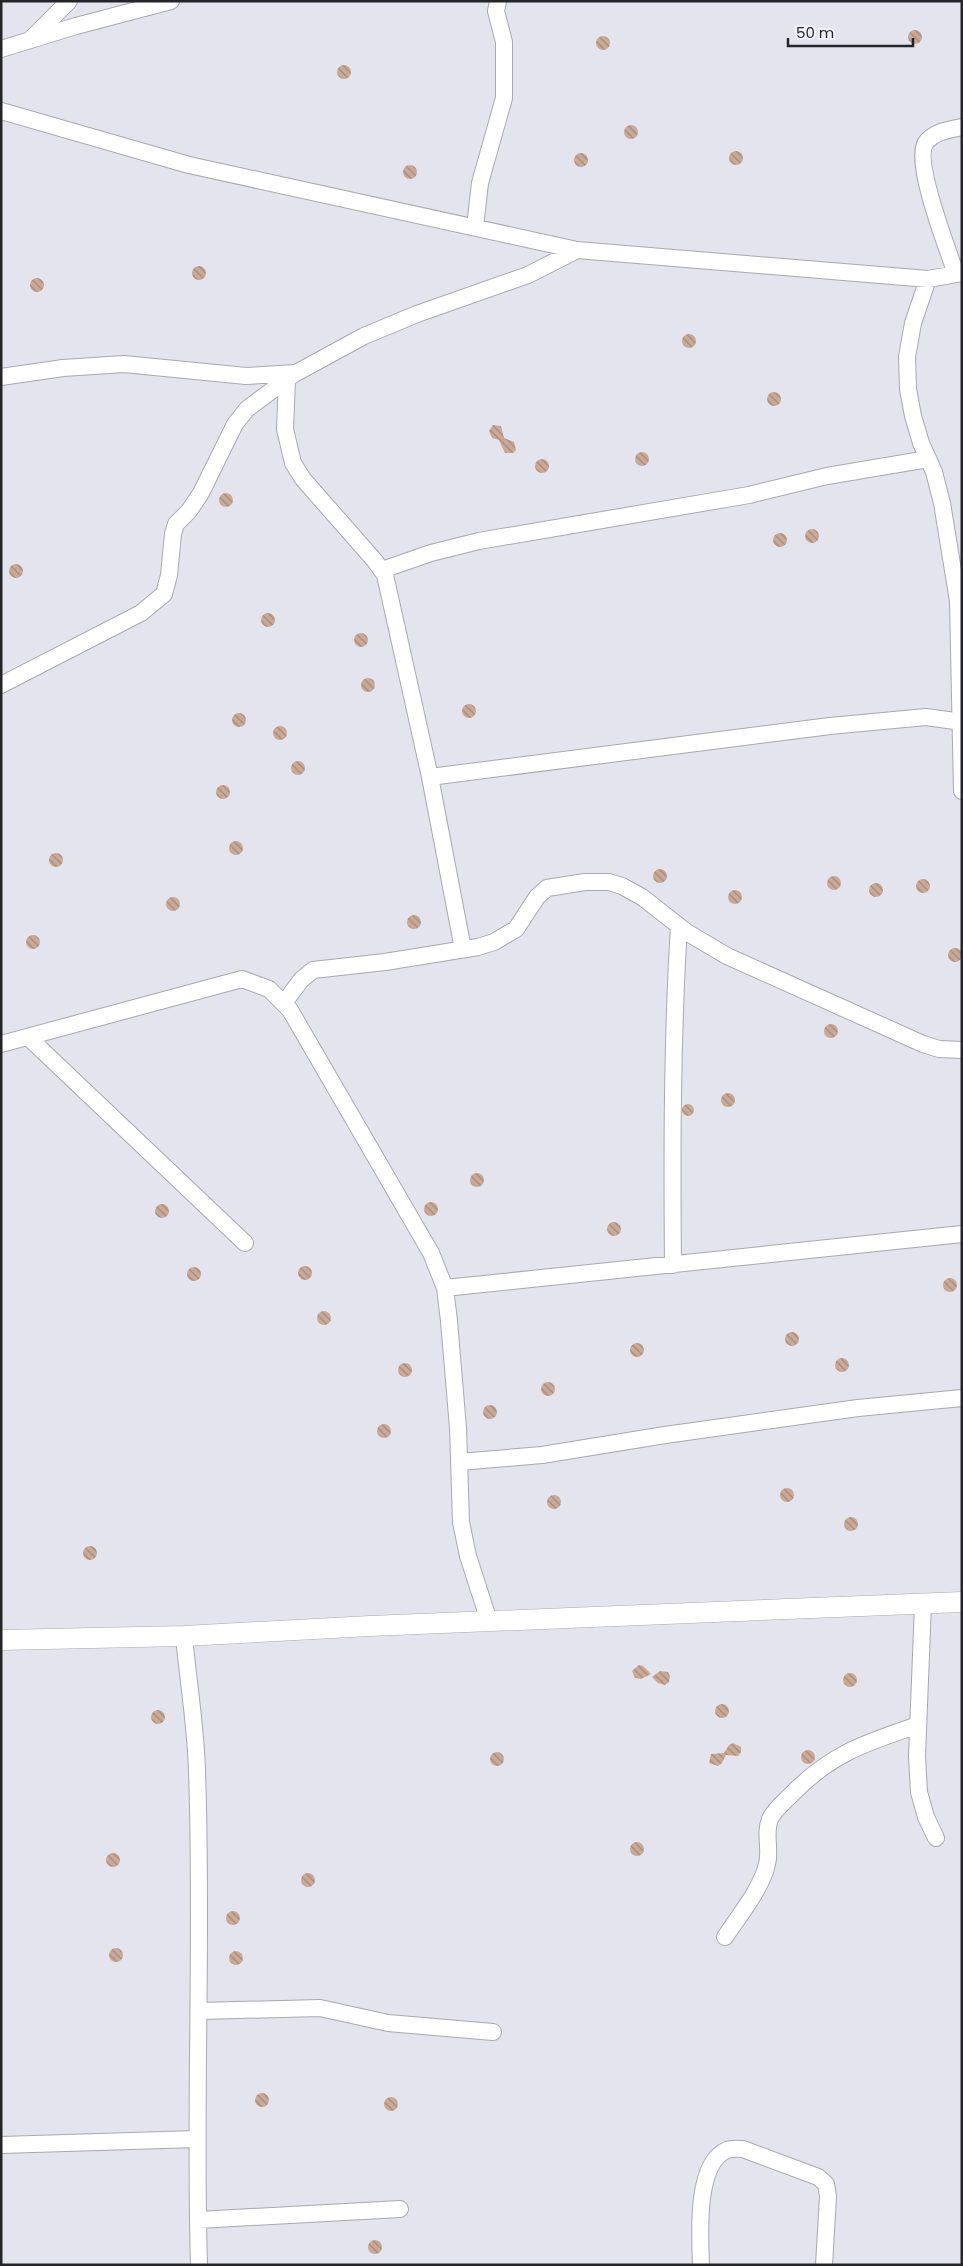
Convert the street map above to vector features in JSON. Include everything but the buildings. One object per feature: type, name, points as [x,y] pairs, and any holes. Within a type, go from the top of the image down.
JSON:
[{"type":"street","points":[[30,40],[68,1]]},
{"type":"street","points":[[1,49],[171,1]]},
{"type":"street","points":[[475,227],[480,183],[504,98],[504,42],[496,11],[498,1]]},
{"type":"street","points":[[1,111],[189,165],[577,250],[928,279],[959,273],[926,186],[922,158],[926,142],[938,132],[962,127]]},
{"type":"street","points":[[1,685],[141,613],[164,594],[169,575],[172,534],[176,524],[189,511],[201,493],[235,424],[248,409],[291,376],[364,336],[417,314],[528,275],[577,250]]},
{"type":"street","points":[[928,279],[913,323],[907,358],[908,389],[913,416],[942,503],[958,601],[962,791]]},
{"type":"street","points":[[1,377],[63,368],[124,364],[246,376],[291,376]]},
{"type":"street","points":[[291,376],[285,429],[293,463],[303,479],[382,570],[386,581],[430,777],[463,949]]},
{"type":"street","points":[[382,570],[431,553],[479,541],[730,499],[827,476],[928,459]]},
{"type":"street","points":[[430,777],[830,726],[926,717],[961,722]]},
{"type":"street","points":[[284,1003],[301,980],[313,970],[385,962],[478,947],[506,935],[520,925],[543,890],[568,883],[601,882],[622,886],[642,897],[679,926],[727,956],[923,1044],[939,1049],[962,1050]]},
{"type":"street","points":[[673,1265],[672,1136],[679,926]]},
{"type":"street","points":[[1,1044],[242,979],[269,989],[290,1010],[432,1253],[445,1288],[450,1331],[463,1531],[472,1570],[488,1621]]},
{"type":"street","points":[[28,1038],[245,1243]]},
{"type":"street","points":[[445,1288],[962,1234]]},
{"type":"street","points":[[459,1462],[542,1455],[665,1435],[858,1408],[962,1398]]},
{"type":"street","points":[[1,1640],[184,1636],[275,1630],[962,1602]]},
{"type":"street","points":[[923,1604],[918,1725],[919,1792],[926,1817],[936,1838]]},
{"type":"street","points":[[184,1636],[197,1771],[199,2011],[197,2139],[200,2265]]},
{"type":"street","points":[[725,1937],[766,1870],[769,1855],[767,1832],[770,1818],[776,1810],[815,1771],[830,1761],[874,1740],[918,1725]]},
{"type":"street","points":[[199,2011],[320,2008],[388,2023],[493,2032]]},
{"type":"street","points":[[1,2145],[197,2139]]},
{"type":"street","points":[[701,2265],[702,2198],[708,2170],[720,2154],[734,2149],[742,2149],[818,2177],[826,2184],[828,2196],[824,2265]]},
{"type":"street","points":[[198,2220],[400,2209]]}]
